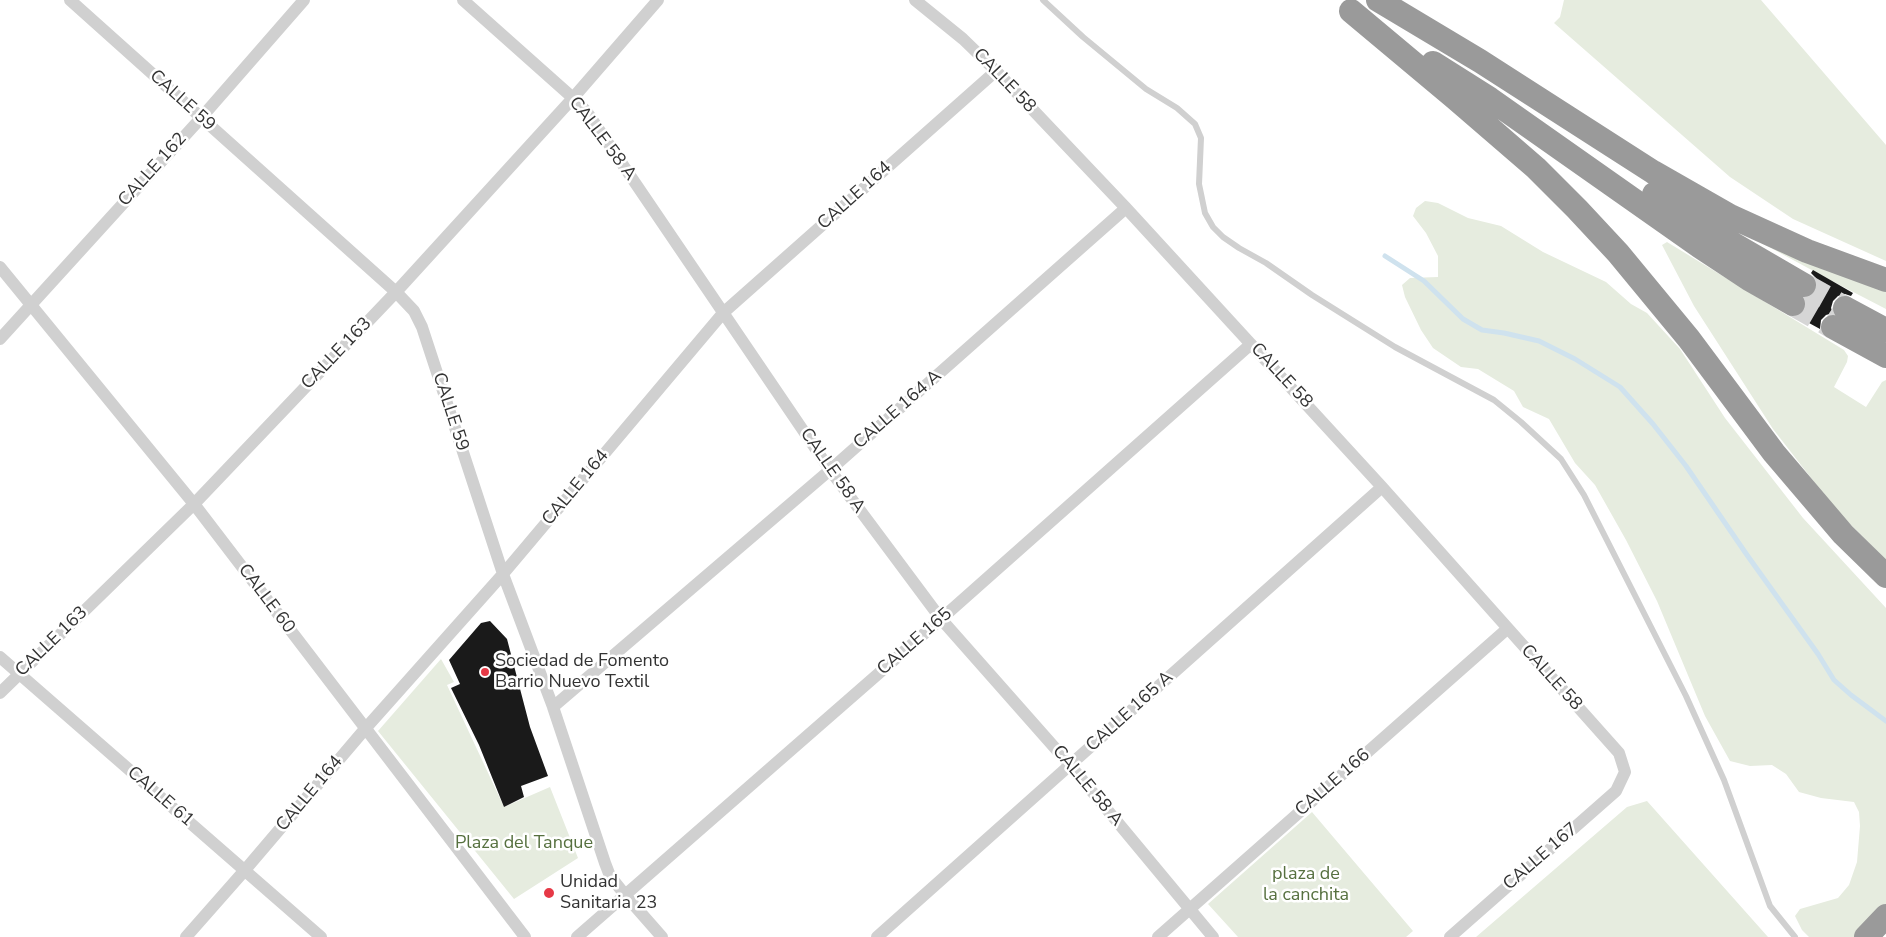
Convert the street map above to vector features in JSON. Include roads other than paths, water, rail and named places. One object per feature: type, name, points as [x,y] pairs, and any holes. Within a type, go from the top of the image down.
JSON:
[{"type":"highway","points":[[1376,0],[1480,62],[1653,172],[1730,216],[1807,251],[1886,280]]},
{"type":"highway","points":[[1343,6],[1490,99],[1748,279],[1799,294],[1376,0]]},
{"type":"highway","points":[[1343,6],[1536,168],[1578,209],[1618,253],[1689,339],[1774,453],[1843,534],[1886,576]]},
{"type":"highway","points":[[1886,330],[1839,317],[1886,356]]},
{"type":"highway","points":[[1866,937],[1886,916]]},
{"type":"street","name":"CALLE 59","points":[[70,0],[396,292],[414,311],[422,327],[504,574],[553,707],[605,864],[610,876],[662,937]]},
{"type":"street","name":"CALLE 162","points":[[0,339],[201,118],[304,0]]},
{"type":"street","name":"CALLE 58 A","points":[[463,0],[587,112],[830,470],[940,619],[1070,765],[1214,937]]},
{"type":"street","name":"CALLE 163","points":[[0,693],[194,504],[396,292],[573,98],[658,0]]},
{"type":"street","name":"CALLE 58","points":[[915,0],[963,39],[996,71],[1126,208],[1382,487],[1619,753],[1625,772]]},
{"type":"street","name":"CALLE 164","points":[[186,937],[365,729],[504,574],[723,313],[996,71]]},
{"type":"street","name":"CALLE 164 A","points":[[553,707],[830,470],[1126,208]]},
{"type":"street","name":"CALLE 60","points":[[0,267],[194,504],[525,937]]},
{"type":"street","name":"CALLE 165","points":[[577,937],[626,896],[1251,344]]},
{"type":"street","name":"CALLE 165 A","points":[[877,937],[1382,487]]},
{"type":"street","name":"CALLE 166","points":[[1158,937],[1507,629]]},
{"type":"street","name":"CALLE 61","points":[[0,657],[321,937]]},
{"type":"street","name":"CALLE 167","points":[[1450,937],[1616,792],[1625,772]]},
{"type":"lane","points":[[1043,0],[1083,37],[1146,89],[1178,108],[1196,124],[1201,138],[1199,184],[1204,213],[1213,227],[1223,237],[1395,347],[1494,400],[1561,459],[1584,495],[1686,696],[1724,780],[1770,906],[1795,937]]},
{"type":"waterway","points":[[1385,256],[1424,281],[1463,319],[1482,330],[1539,341],[1575,359],[1620,387],[1653,424],[1686,466],[1818,654],[1834,680],[1886,721]]},
{"type":"tunnel","points":[[1804,285],[1845,308]]},
{"type":"tunnel","points":[[1793,304],[1833,327]]},
{"type":"place","name":"Sociedad de Fomento Barrio Nuevo Textil","points":[[485,672]]},
{"type":"place","name":"Unidad Sanitaria 23","points":[[549,893]]},
{"type":"park label","name":"Plaza del Tanque","points":[[524,844]]},
{"type":"park label","name":"plaza de la canchita","points":[[1306,885]]}]
